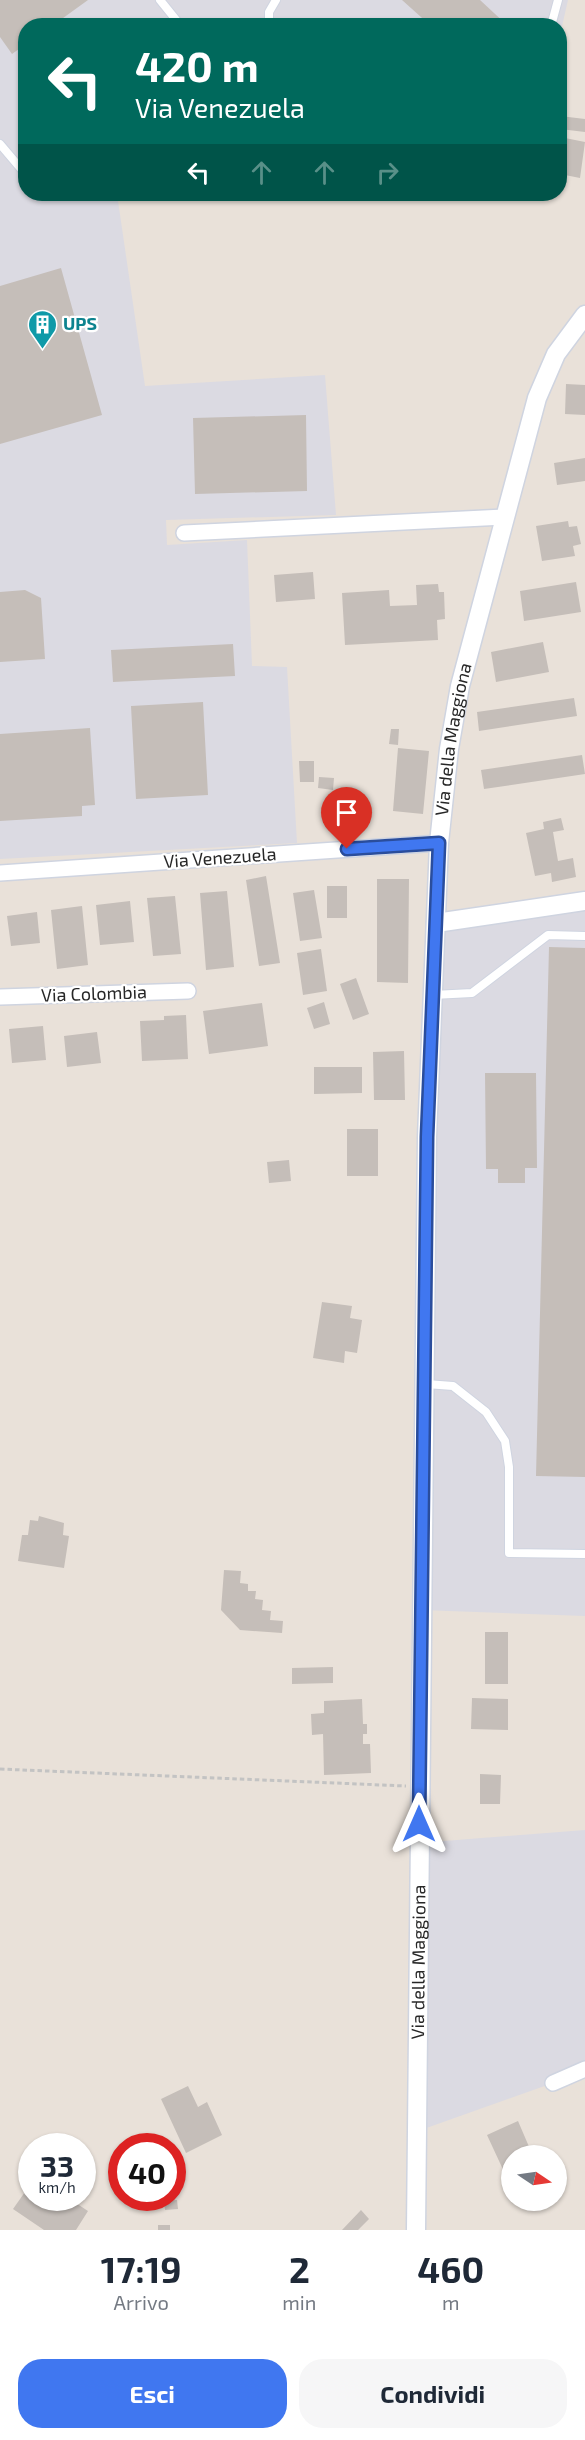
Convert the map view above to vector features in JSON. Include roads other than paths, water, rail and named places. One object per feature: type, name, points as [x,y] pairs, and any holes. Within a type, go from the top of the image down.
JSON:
[{"type":"street","name":"Via della Maggiona","points":[[416,2230],[427,1137],[439,843],[449,749],[458,693],[504,517],[543,381],[556,354],[585,315]]},
{"type":"street","points":[[184,533],[504,517]]},
{"type":"street","name":"Via Venezuela","points":[[0,873],[439,843]]},
{"type":"street","points":[[436,923],[585,901]]},
{"type":"street","name":"Via Colombia","points":[[0,997],[188,991]]},
{"type":"street","points":[[554,2082],[585,2069]]},
{"type":"lane","points":[[160,0],[175,18]]},
{"type":"lane","points":[[269,18],[269,12],[276,0]]},
{"type":"lane","points":[[553,18],[558,0]]},
{"type":"lane","points":[[0,144],[18,165]]},
{"type":"lane","points":[[433,994],[472,993],[548,935],[585,936]]},
{"type":"lane","points":[[426,1384],[453,1386],[486,1412],[506,1442],[509,1467],[509,1553],[585,1554]]},
{"type":"place","name":"UPS","points":[[42,350]]}]
